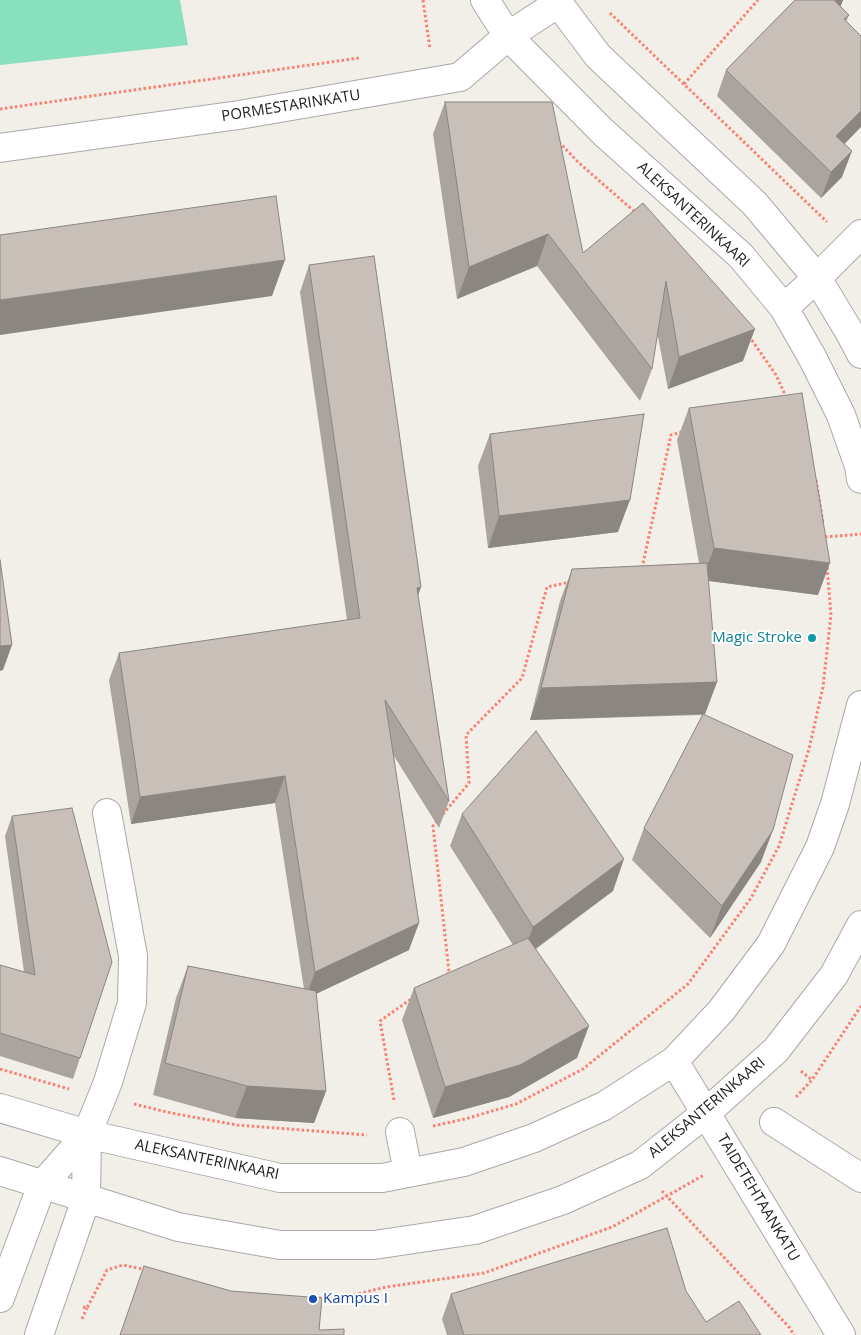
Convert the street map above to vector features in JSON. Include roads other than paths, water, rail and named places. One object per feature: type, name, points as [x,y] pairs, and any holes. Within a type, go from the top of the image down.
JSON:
[{"type":"street","name":"ALEKSANTERINKAARI","points":[[485,0],[508,36],[603,132],[740,256],[784,308],[812,357],[841,415],[859,466],[861,479]]},
{"type":"street","points":[[508,36],[556,2],[598,56],[755,204],[818,278],[861,354]]},
{"type":"street","name":"PORMESTARINKATU","points":[[0,148],[239,115],[460,77],[508,36]]},
{"type":"street","points":[[784,308],[818,278],[856,240]]},
{"type":"street","name":"ALEKSANTERINKAARI","points":[[0,1108],[87,1134],[280,1178],[382,1178],[464,1162],[534,1138],[604,1106],[674,1060],[721,1011],[771,944],[820,847],[835,804],[861,706]]},
{"type":"street","points":[[0,1298],[42,1185],[87,1134],[108,1082],[132,1003],[133,956],[108,813]]},
{"type":"street","name":"ALEKSANTERINKAARI","points":[[0,1171],[178,1227],[280,1246],[374,1245],[475,1230],[563,1200],[640,1165],[706,1113],[776,1050],[834,975],[861,925]]},
{"type":"street","name":"TAIDETEHTAANKATU","points":[[674,1060],[842,1335]]},
{"type":"street","points":[[774,1122],[861,1178]]},
{"type":"street","points":[[400,1132],[408,1172]]},
{"type":"street","points":[[39,1335],[86,1198],[87,1134]]},
{"type":"place","name":"Magic Stroke","points":[[812,638]]},
{"type":"place","name":"Kampus I","points":[[313,1299]]}]
